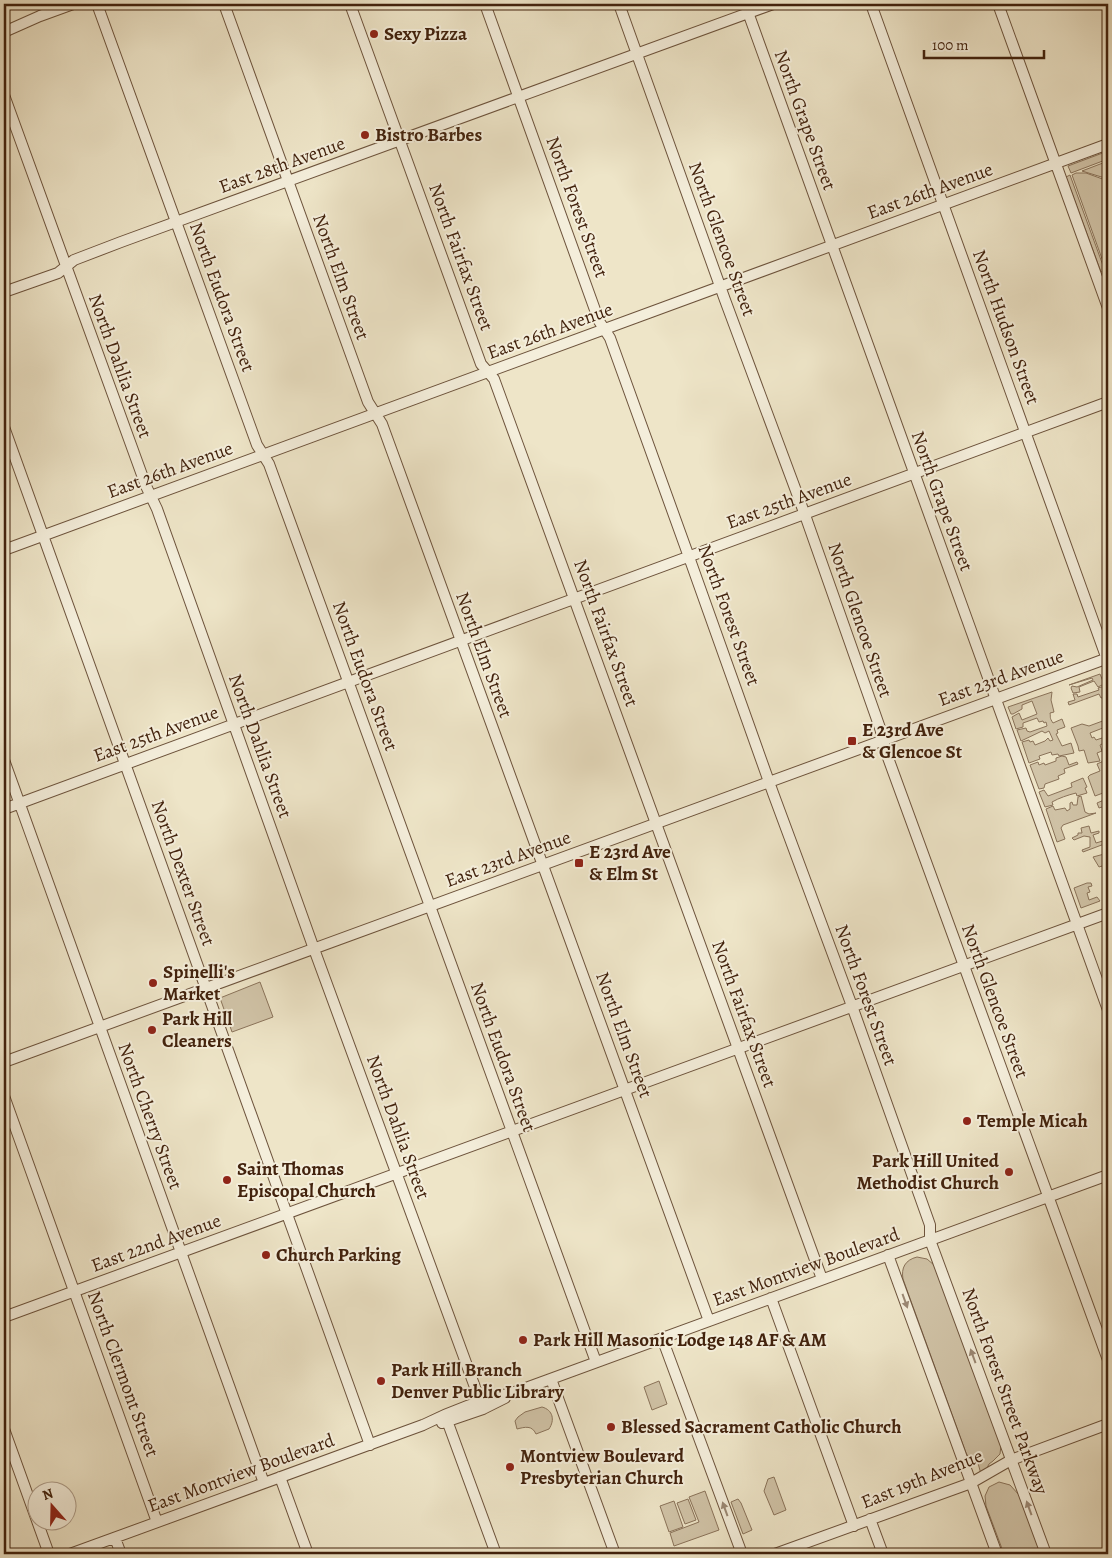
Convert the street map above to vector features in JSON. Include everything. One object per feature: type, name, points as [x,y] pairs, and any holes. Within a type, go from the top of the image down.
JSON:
[{"type":"street","points":[[4,32],[72,4]]},
{"type":"street","name":"North Eudora Street","points":[[97,4],[258,445],[270,468],[596,1362]]},
{"type":"street","name":"North Elm Street","points":[[224,4],[368,402],[383,426],[709,1321]]},
{"type":"street","name":"North Fairfax Street","points":[[350,4],[480,364],[494,379],[822,1279]]},
{"type":"street","name":"North Forest Street","points":[[485,4],[599,320],[610,338],[690,556],[769,782],[930,1225],[930,1240]]},
{"type":"street","name":"North Glencoe Street","points":[[619,4],[720,287],[805,515],[964,966],[1108,1360]]},
{"type":"street","name":"East 28th Avenue","points":[[4,292],[58,273],[74,260],[637,53],[747,8],[773,4]]},
{"type":"street","name":"North Hudson Street","points":[[871,4],[1108,659]]},
{"type":"street","points":[[998,4],[1108,308]]},
{"type":"street","name":"North Grape Street","points":[[747,8],[1108,1010]]},
{"type":"street","name":"North Dahlia Street","points":[[4,95],[481,1405]]},
{"type":"street","name":"East 26th Avenue","points":[[4,550],[944,206],[1108,144]]},
{"type":"street","name":"East 25th Avenue","points":[[4,809],[1108,402]]},
{"type":"street","name":"North Dexter Street","points":[[4,426],[370,1445]]},
{"type":"street","name":"East 23rd Avenue","points":[[4,1062],[1108,659]]},
{"type":"street","name":"North Cherry Street","points":[[4,760],[264,1483]]},
{"type":"street","name":"East 22nd Avenue","points":[[4,1317],[1108,913]]},
{"type":"street","name":"North Clermont Street","points":[[4,1096],[158,1522]]},
{"type":"street","name":"East Montview Boulevard","points":[[70,1554],[1108,1175]]},
{"type":"street","name":"North Forest Street Parkway","points":[[930,1240],[1046,1554]]},
{"type":"street","points":[[888,1255],[997,1554]]},
{"type":"street","points":[[770,1298],[854,1526]]},
{"type":"street","points":[[662,1338],[742,1554]]},
{"type":"street","points":[[551,1378],[615,1554]]},
{"type":"street","points":[[446,1418],[496,1554]]},
{"type":"street","name":"East 19th Avenue","points":[[776,1554],[971,1483],[1012,1460],[1108,1424]]},
{"type":"street","points":[[4,1429],[49,1554]]},
{"type":"street","points":[[280,1477],[308,1554]]},
{"type":"street","points":[[870,1520],[883,1554]]},
{"type":"street","points":[[115,1538],[121,1554]]},
{"type":"shaded area","points":[[1108,151],[1108,159],[1071,173],[1068,166]]},
{"type":"shaded area","points":[[1108,161],[1108,179],[1082,171]]},
{"type":"shaded area","points":[[1086,173],[1108,181],[1108,269],[1106,270],[1072,175]]},
{"type":"shaded area","points":[[1070,175],[1105,271],[1101,272],[1066,177]]},
{"type":"shaded area","points":[[1100,674],[1104,684],[1098,687],[1094,681],[1079,687],[1080,692],[1073,693],[1072,686],[1077,687],[1093,680],[1092,678],[1069,685]]},
{"type":"shaded area","points":[[1105,686],[1108,696],[1101,698],[1099,694],[1069,705],[1068,702],[1075,700],[1073,694],[1077,694],[1078,697]]},
{"type":"shaded area","points":[[1052,692],[1051,700],[1054,712],[1050,713],[1051,719],[1053,723],[1062,719],[1065,727],[1057,730],[1058,733],[1056,734],[1062,746],[1071,743],[1074,753],[1059,756],[1058,754],[1052,755],[1051,752],[1039,756],[1040,759],[1029,763],[1022,742],[1029,740],[1030,742],[1033,741],[1035,745],[1048,738],[1050,741],[1053,740],[1049,731],[1045,733],[1042,731],[1021,741],[1017,730],[1026,728],[1030,732],[1047,726],[1046,722],[1039,722],[1037,718],[1023,723],[1023,727],[1016,729],[1012,717],[1019,713],[1022,720],[1037,714],[1032,701],[1022,705],[1022,709],[1013,714],[1011,714],[1008,707]]},
{"type":"shaded area","points":[[1108,719],[1108,726],[1090,733],[1092,738],[1094,737],[1096,740],[1108,736],[1108,741],[1100,745],[1102,751],[1097,753],[1100,761],[1088,763],[1084,750],[1079,751],[1071,728],[1082,724],[1089,726]]},
{"type":"shaded area","points":[[1066,757],[1069,765],[1077,762],[1078,764],[1064,769],[1065,773],[1058,776],[1059,779],[1045,784],[1044,788],[1039,789],[1030,765],[1038,762],[1039,765],[1044,763],[1045,765],[1056,761],[1056,758]]},
{"type":"shaded area","points":[[1108,759],[1106,762],[1108,769],[1103,771],[1105,778],[1108,777],[1108,805],[1099,808],[1097,803],[1104,800],[1103,793],[1095,796],[1088,777],[1100,771],[1097,764]]},
{"type":"shaded area","points":[[1083,778],[1087,787],[1085,788],[1087,793],[1077,796],[1076,793],[1058,799],[1052,802],[1053,805],[1045,807],[1039,792],[1044,790],[1048,796],[1072,787],[1071,783]]},
{"type":"shaded area","points":[[1081,796],[1085,812],[1089,814],[1096,813],[1063,825],[1061,828],[1065,839],[1057,842],[1046,809],[1053,806],[1055,810],[1065,808],[1067,811],[1070,809],[1070,803],[1072,802],[1073,805],[1077,805],[1078,797]]},
{"type":"shaded area","points":[[1089,826],[1091,833],[1099,831],[1099,833],[1093,835],[1096,843],[1106,840],[1107,843],[1083,852],[1082,850],[1090,847],[1090,837],[1084,836],[1074,840],[1072,838],[1078,835],[1078,833],[1082,833],[1081,828]]},
{"type":"shaded area","points":[[1108,853],[1108,869],[1103,869],[1102,866],[1099,867],[1093,857]]},
{"type":"shaded area","points":[[1091,883],[1092,886],[1088,887],[1090,892],[1087,893],[1089,900],[1097,897],[1100,901],[1081,908],[1074,888]]},
{"type":"shaded area","points":[[260,982],[273,1017],[232,1032],[220,998]]},
{"type":"shaded area","points":[[917,1257],[927,1259],[934,1265],[1001,1445],[1000,1454],[989,1464],[982,1478],[978,1463],[969,1458],[966,1453],[903,1279],[905,1265],[909,1260]]},
{"type":"shaded area","points":[[659,1381],[667,1404],[652,1410],[644,1387]]},
{"type":"shaded area","points":[[542,1407],[549,1410],[552,1416],[549,1429],[536,1434],[530,1428],[517,1429],[515,1421],[518,1417],[525,1412]]},
{"type":"shaded area","points":[[774,1477],[786,1510],[774,1515],[764,1491],[768,1479]]},
{"type":"shaded area","points":[[999,1482],[1010,1485],[1020,1496],[1042,1554],[1004,1554],[986,1506],[985,1496],[989,1487]]},
{"type":"shaded area","points":[[705,1491],[719,1530],[674,1546],[670,1533],[699,1522],[689,1497]]},
{"type":"shaded area","points":[[688,1499],[696,1520],[685,1524],[677,1503]]},
{"type":"shaded area","points":[[738,1499],[752,1530],[743,1534],[731,1502]]},
{"type":"shaded area","points":[[674,1501],[683,1527],[669,1532],[660,1506]]},
{"type":"place","name":"Sexy Pizza","points":[[374,34]]},
{"type":"place","name":"Bistro Barbes","points":[[365,135]]},
{"type":"place","name":"E 23rd Ave & Glencoe St","points":[[852,741]]},
{"type":"place","name":"E 23rd Ave & Elm St","points":[[579,863]]},
{"type":"place","name":"Spinelli's Market","points":[[153,983]]},
{"type":"place","name":"Park Hill Cleaners","points":[[152,1030]]},
{"type":"place","name":"Temple Micah","points":[[967,1121]]},
{"type":"place","name":"Park Hill United Methodist Church","points":[[1009,1172]]},
{"type":"place","name":"Saint Thomas Episcopal Church","points":[[227,1180]]},
{"type":"place","name":"Church Parking","points":[[266,1255]]},
{"type":"place","name":"Park Hill Masonic Lodge 148 AF & AM","points":[[523,1340]]},
{"type":"place","name":"Park Hill Branch Denver Public Library","points":[[381,1381]]},
{"type":"place","name":"Blessed Sacrament Catholic Church","points":[[611,1427]]},
{"type":"place","name":"Montview Boulevard Presbyterian Church","points":[[510,1467]]}]
